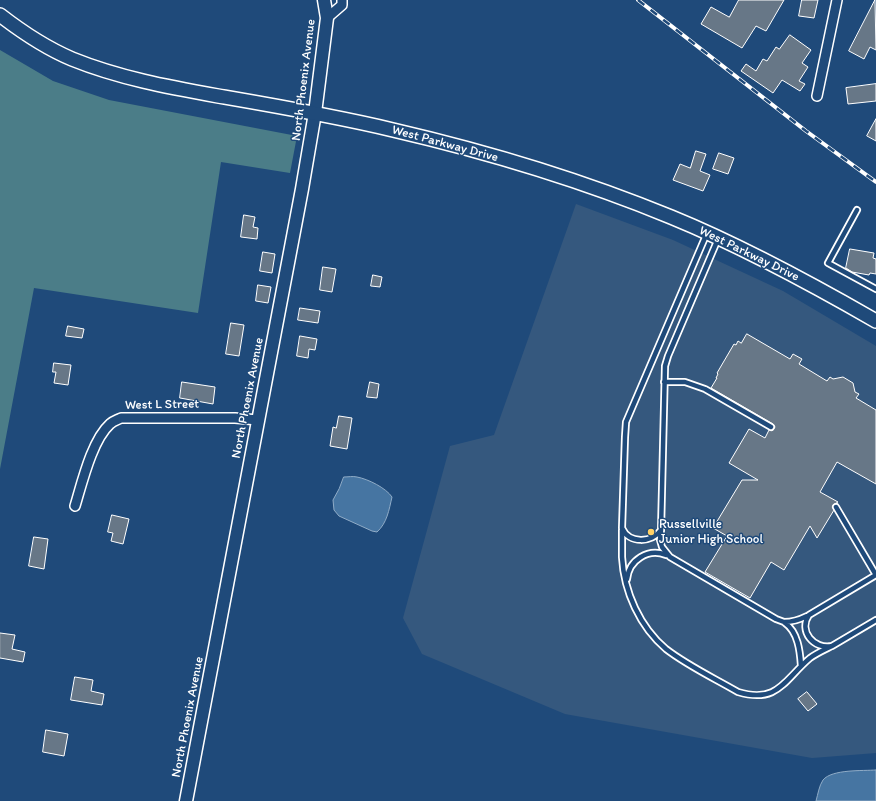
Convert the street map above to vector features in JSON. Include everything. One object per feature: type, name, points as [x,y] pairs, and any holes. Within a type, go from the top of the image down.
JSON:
[{"type":"main road","name":"West Parkway Drive","points":[[0,15],[20,30],[44,44],[70,58],[100,70],[128,78],[315,113],[399,131],[538,169],[618,196],[713,236],[771,264],[876,321]]},
{"type":"street","name":"North Phoenix Avenue","points":[[186,801],[302,189],[315,113],[327,18],[324,0]]},
{"type":"street","points":[[327,18],[342,5],[342,0]]},
{"type":"street","points":[[818,96],[838,0]]},
{"type":"street","name":"West L Street","points":[[75,506],[92,452],[106,428],[111,423],[121,418],[235,418],[258,420]]},
{"type":"lane","points":[[857,210],[828,263],[876,289]]},
{"type":"lane","points":[[670,557],[662,547],[660,540],[664,382],[666,361],[713,236]]},
{"type":"lane","points":[[713,236],[626,422],[622,558],[627,583],[637,614],[650,633],[666,648],[685,662],[738,692],[748,695],[762,695],[773,692],[784,685],[801,666],[818,652],[832,646],[876,620]]},
{"type":"lane","points":[[664,382],[685,382],[704,389],[771,427]]},
{"type":"lane","points":[[627,583],[628,574],[631,567],[638,558],[647,554],[659,552],[776,619],[784,622],[799,620],[876,575],[836,507]]},
{"type":"lane","points":[[622,528],[631,538],[642,539],[653,538],[661,530]]},
{"type":"lane","points":[[809,615],[806,618],[805,628],[813,642],[822,647],[832,646]]},
{"type":"lane","points":[[784,622],[793,630],[797,641],[801,666]]},
{"type":"shaded area","name":"Russellville Junior High School","points":[[576,204],[673,240],[783,291],[876,346],[876,753],[812,758],[565,714],[422,654],[403,618],[450,446],[494,435]]},
{"type":"shaded area","points":[[344,477],[355,477],[376,484],[392,497],[389,511],[383,525],[377,532],[339,516],[334,510],[333,500]]},
{"type":"shaded area","points":[[876,770],[876,801],[816,801],[822,782],[827,776],[840,772]]},
{"type":"green space","points":[[0,50],[53,81],[109,100],[297,136],[290,173],[221,162],[198,313],[34,288],[0,469]]},
{"type":"building","points":[[739,0],[784,0],[766,31],[756,26],[742,48],[701,24],[711,7],[729,17]]},
{"type":"building","points":[[802,0],[818,0],[814,18],[799,16]]},
{"type":"building","points":[[875,0],[876,50],[870,47],[864,59],[849,51]]},
{"type":"building","points":[[790,35],[811,50],[802,63],[808,67],[799,81],[805,84],[800,91],[782,80],[773,93],[741,71],[746,64],[756,71],[763,59],[767,61],[776,47],[779,49]]},
{"type":"building","points":[[876,84],[876,101],[848,104],[846,88]]},
{"type":"building","points":[[876,119],[876,141],[867,136]]},
{"type":"building","points":[[696,151],[706,154],[700,171],[710,175],[703,191],[673,180],[680,164],[690,168]]},
{"type":"building","points":[[719,153],[734,158],[728,174],[713,169]]},
{"type":"building","points":[[244,215],[255,217],[253,227],[258,228],[257,239],[241,237]]},
{"type":"building","points":[[850,249],[874,253],[873,258],[876,259],[876,274],[870,273],[869,275],[852,272],[846,268]]},
{"type":"building","points":[[263,252],[275,254],[272,273],[260,271]]},
{"type":"building","points":[[323,267],[336,269],[332,292],[320,290]]},
{"type":"building","points":[[373,275],[382,277],[380,287],[371,286]]},
{"type":"building","points":[[258,285],[271,287],[268,303],[256,301]]},
{"type":"building","points":[[300,308],[320,311],[318,323],[298,320]]},
{"type":"building","points":[[231,323],[244,325],[239,356],[226,354]]},
{"type":"building","points":[[68,326],[84,329],[82,338],[66,336]]},
{"type":"building","points":[[747,334],[790,359],[793,354],[802,359],[799,364],[827,381],[830,377],[833,379],[843,377],[853,383],[855,392],[859,394],[856,398],[876,410],[876,484],[837,462],[820,492],[838,502],[833,505],[834,510],[817,538],[810,526],[784,570],[771,562],[750,598],[705,572],[727,536],[713,528],[742,480],[758,480],[729,463],[749,429],[765,438],[769,430],[773,430],[775,427],[773,424],[711,388],[717,378],[717,373],[734,344],[736,345],[738,341],[741,343]]},
{"type":"building","points":[[300,336],[317,339],[315,350],[309,349],[308,358],[297,356]]},
{"type":"building","points":[[54,363],[71,365],[68,385],[54,383],[56,372],[53,372]]},
{"type":"building","points":[[182,382],[215,387],[213,404],[180,398]]},
{"type":"building","points":[[370,382],[379,384],[377,398],[367,397]]},
{"type":"building","points":[[339,416],[352,418],[347,449],[330,446],[333,427],[336,428]]},
{"type":"building","points":[[112,515],[129,519],[123,544],[111,541],[113,533],[108,532]]},
{"type":"building","points":[[34,537],[48,539],[44,569],[29,566]]},
{"type":"building","points":[[0,633],[15,635],[12,649],[25,652],[23,662],[0,658]]},
{"type":"building","points":[[75,677],[93,680],[91,691],[104,694],[102,705],[71,700]]},
{"type":"building","points":[[807,692],[817,704],[808,711],[798,699]]},
{"type":"building","points":[[46,730],[68,734],[64,756],[43,752]]},
{"type":"railway","points":[[638,0],[806,131],[876,182]]},
{"type":"place","name":"Russellville Junior High School","points":[[651,532]]}]
